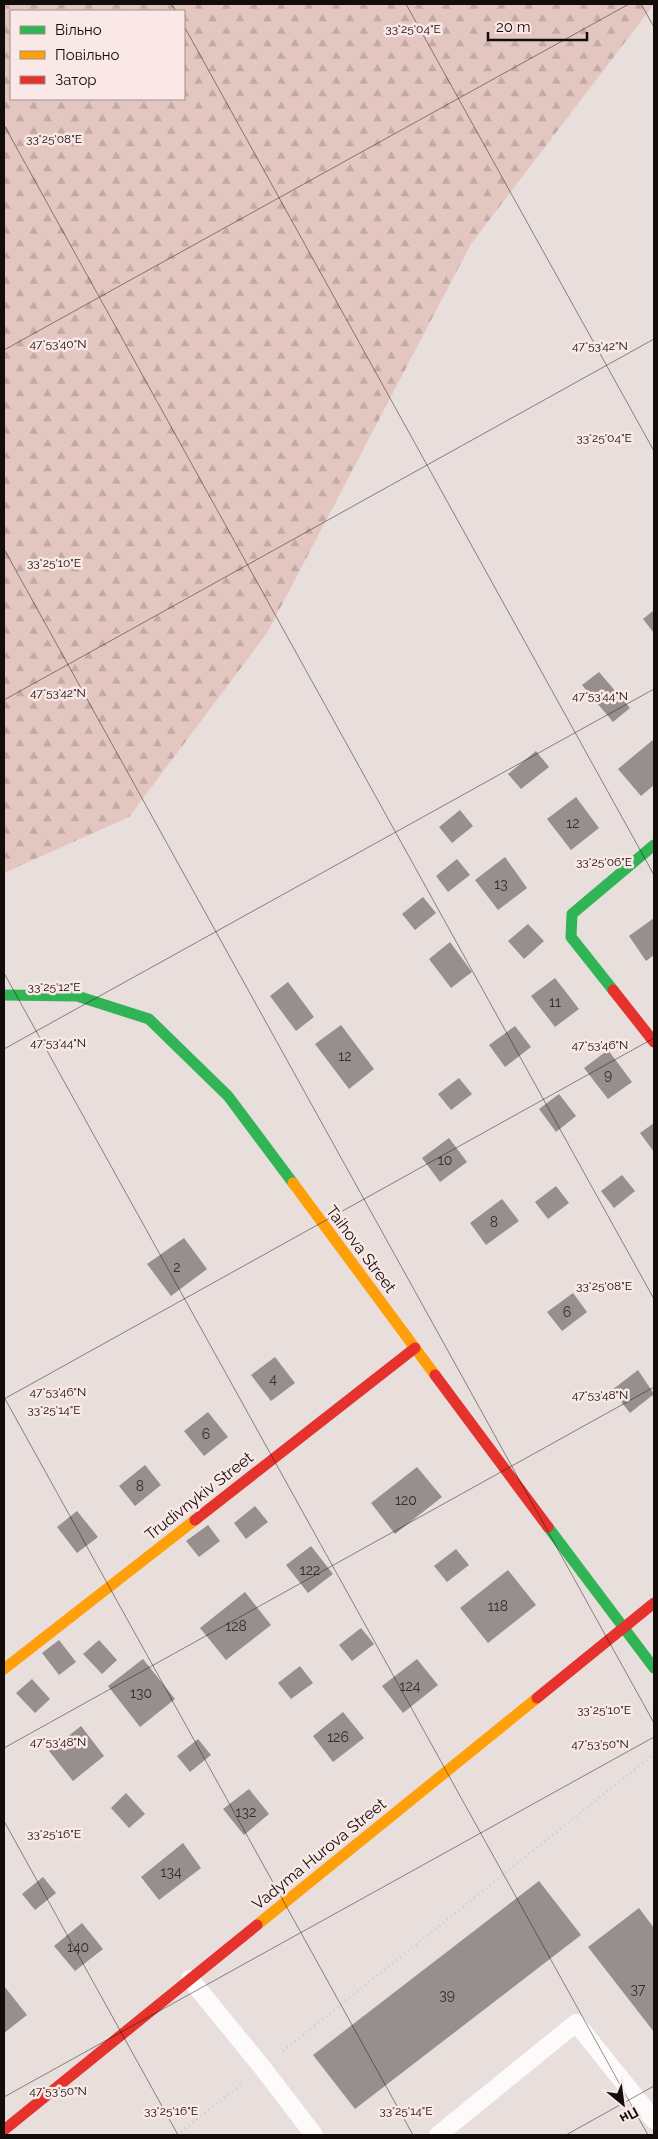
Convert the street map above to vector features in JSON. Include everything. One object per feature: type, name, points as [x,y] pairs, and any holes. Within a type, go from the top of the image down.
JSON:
[{"type":"street","points":[[654,845],[572,914],[571,937],[654,1042]]},
{"type":"street","name":"Taihova Street","points":[[4,995],[76,996],[149,1020],[228,1096],[622,1628],[654,1668]]},
{"type":"street","name":"Trudivnykiv Street","points":[[4,1669],[415,1348]]},
{"type":"street","name":"Vadyma Hurova Street","points":[[4,2130],[654,1603]]},
{"type":"lane","points":[[190,1979],[262,2067],[314,2135]]},
{"type":"lane","points":[[438,2135],[576,2023],[654,2120]]},
{"type":"path","points":[[177,2135],[654,1754]]},
{"type":"green space","points":[[4,4],[654,4],[471,244],[267,633],[129,817],[4,873]]},
{"type":"building","points":[[654,610],[654,633],[643,619]]},
{"type":"building","points":[[599,672],[630,708],[613,722],[582,685]]},
{"type":"building","points":[[654,739],[654,785],[641,796],[618,769]]},
{"type":"building","points":[[536,751],[549,767],[521,789],[508,774]]},
{"type":"building","points":[[576,797],[599,828],[571,850],[547,819]]},
{"type":"building","points":[[460,810],[473,826],[452,843],[439,827]]},
{"type":"building","points":[[505,857],[527,888],[498,910],[475,880]]},
{"type":"building","points":[[457,859],[470,875],[448,892],[436,876]]},
{"type":"building","points":[[423,897],[436,913],[415,930],[402,914]]},
{"type":"building","points":[[654,918],[654,955],[646,961],[629,936]]},
{"type":"building","points":[[528,924],[544,941],[524,959],[508,941]]},
{"type":"building","points":[[450,942],[472,972],[451,988],[429,959]]},
{"type":"building","points":[[555,978],[579,1009],[555,1027],[531,996]]},
{"type":"building","points":[[288,982],[314,1017],[296,1031],[270,996]]},
{"type":"building","points":[[341,1025],[374,1069],[349,1089],[315,1044]]},
{"type":"building","points":[[515,1026],[531,1047],[505,1067],[489,1045]]},
{"type":"building","points":[[608,1050],[632,1082],[608,1099],[584,1068]]},
{"type":"building","points":[[459,1078],[472,1094],[451,1110],[438,1094]]},
{"type":"building","points":[[559,1094],[576,1116],[556,1132],[539,1109]]},
{"type":"building","points":[[654,1123],[654,1152],[640,1133]]},
{"type":"building","points":[[449,1138],[467,1162],[440,1182],[422,1158]]},
{"type":"building","points":[[622,1175],[635,1191],[614,1208],[601,1191]]},
{"type":"building","points":[[556,1186],[569,1203],[548,1219],[535,1202]]},
{"type":"building","points":[[502,1199],[519,1221],[486,1245],[470,1223]]},
{"type":"building","points":[[184,1238],[207,1269],[171,1296],[147,1264]]},
{"type":"building","points":[[573,1293],[587,1312],[562,1331],[547,1312]]},
{"type":"building","points":[[275,1357],[295,1383],[271,1401],[251,1375]]},
{"type":"building","points":[[638,1370],[654,1394],[630,1413],[612,1390]]},
{"type":"building","points":[[208,1412],[228,1437],[204,1456],[184,1431]]},
{"type":"building","points":[[145,1465],[161,1485],[135,1506],[119,1486]]},
{"type":"building","points":[[417,1467],[442,1497],[395,1534],[371,1503]]},
{"type":"building","points":[[255,1506],[268,1522],[246,1539],[234,1523]]},
{"type":"building","points":[[77,1511],[98,1537],[77,1553],[57,1527]]},
{"type":"building","points":[[208,1525],[220,1541],[199,1557],[186,1541]]},
{"type":"building","points":[[311,1546],[333,1574],[308,1593],[286,1565]]},
{"type":"building","points":[[456,1549],[469,1565],[447,1582],[434,1566]]},
{"type":"building","points":[[508,1570],[536,1605],[488,1643],[460,1608]]},
{"type":"building","points":[[245,1592],[271,1625],[226,1660],[200,1628]]},
{"type":"building","points":[[361,1628],[374,1644],[352,1661],[339,1645]]},
{"type":"building","points":[[59,1640],[76,1662],[59,1675],[42,1653]]},
{"type":"building","points":[[99,1640],[117,1660],[102,1674],[83,1654]]},
{"type":"building","points":[[143,1659],[175,1699],[140,1727],[108,1686]]},
{"type":"building","points":[[417,1659],[438,1685],[403,1713],[382,1686]]},
{"type":"building","points":[[300,1666],[313,1683],[291,1699],[278,1683]]},
{"type":"building","points":[[32,1679],[50,1699],[35,1713],[16,1693]]},
{"type":"building","points":[[343,1712],[364,1738],[333,1762],[313,1736]]},
{"type":"building","points":[[81,1726],[104,1756],[73,1781],[49,1751]]},
{"type":"building","points":[[198,1739],[211,1755],[190,1772],[177,1756]]},
{"type":"building","points":[[249,1789],[269,1814],[244,1835],[223,1809]]},
{"type":"building","points":[[126,1793],[145,1814],[129,1828],[111,1808]]},
{"type":"building","points":[[183,1843],[201,1868],[159,1900],[141,1877]]},
{"type":"building","points":[[43,1877],[56,1893],[35,1910],[22,1894]]},
{"type":"building","points":[[539,1881],[581,1935],[355,2109],[313,2055]]},
{"type":"building","points":[[639,1908],[654,1928],[654,2032],[588,1947]]},
{"type":"building","points":[[82,1923],[103,1949],[75,1971],[54,1946]]},
{"type":"building","points":[[4,1986],[27,2015],[4,2033]]},
{"type":"traffic: fast","points":[[613,990],[571,937],[572,914],[654,845]]},
{"type":"traffic: fast","points":[[4,995],[77,996],[149,1019],[228,1096],[293,1183]]},
{"type":"traffic: fast","points":[[548,1527],[654,1668]]},
{"type":"traffic: slow","points":[[293,1183],[435,1375]]},
{"type":"traffic: slow","points":[[4,1669],[195,1520]]},
{"type":"traffic: slow","points":[[257,1925],[537,1698]]},
{"type":"traffic: jam","points":[[613,990],[654,1042]]},
{"type":"traffic: jam","points":[[195,1520],[415,1348]]},
{"type":"traffic: jam","points":[[435,1375],[548,1527]]},
{"type":"traffic: jam","points":[[537,1698],[654,1603]]},
{"type":"traffic: jam","points":[[4,2130],[257,1925]]}]
